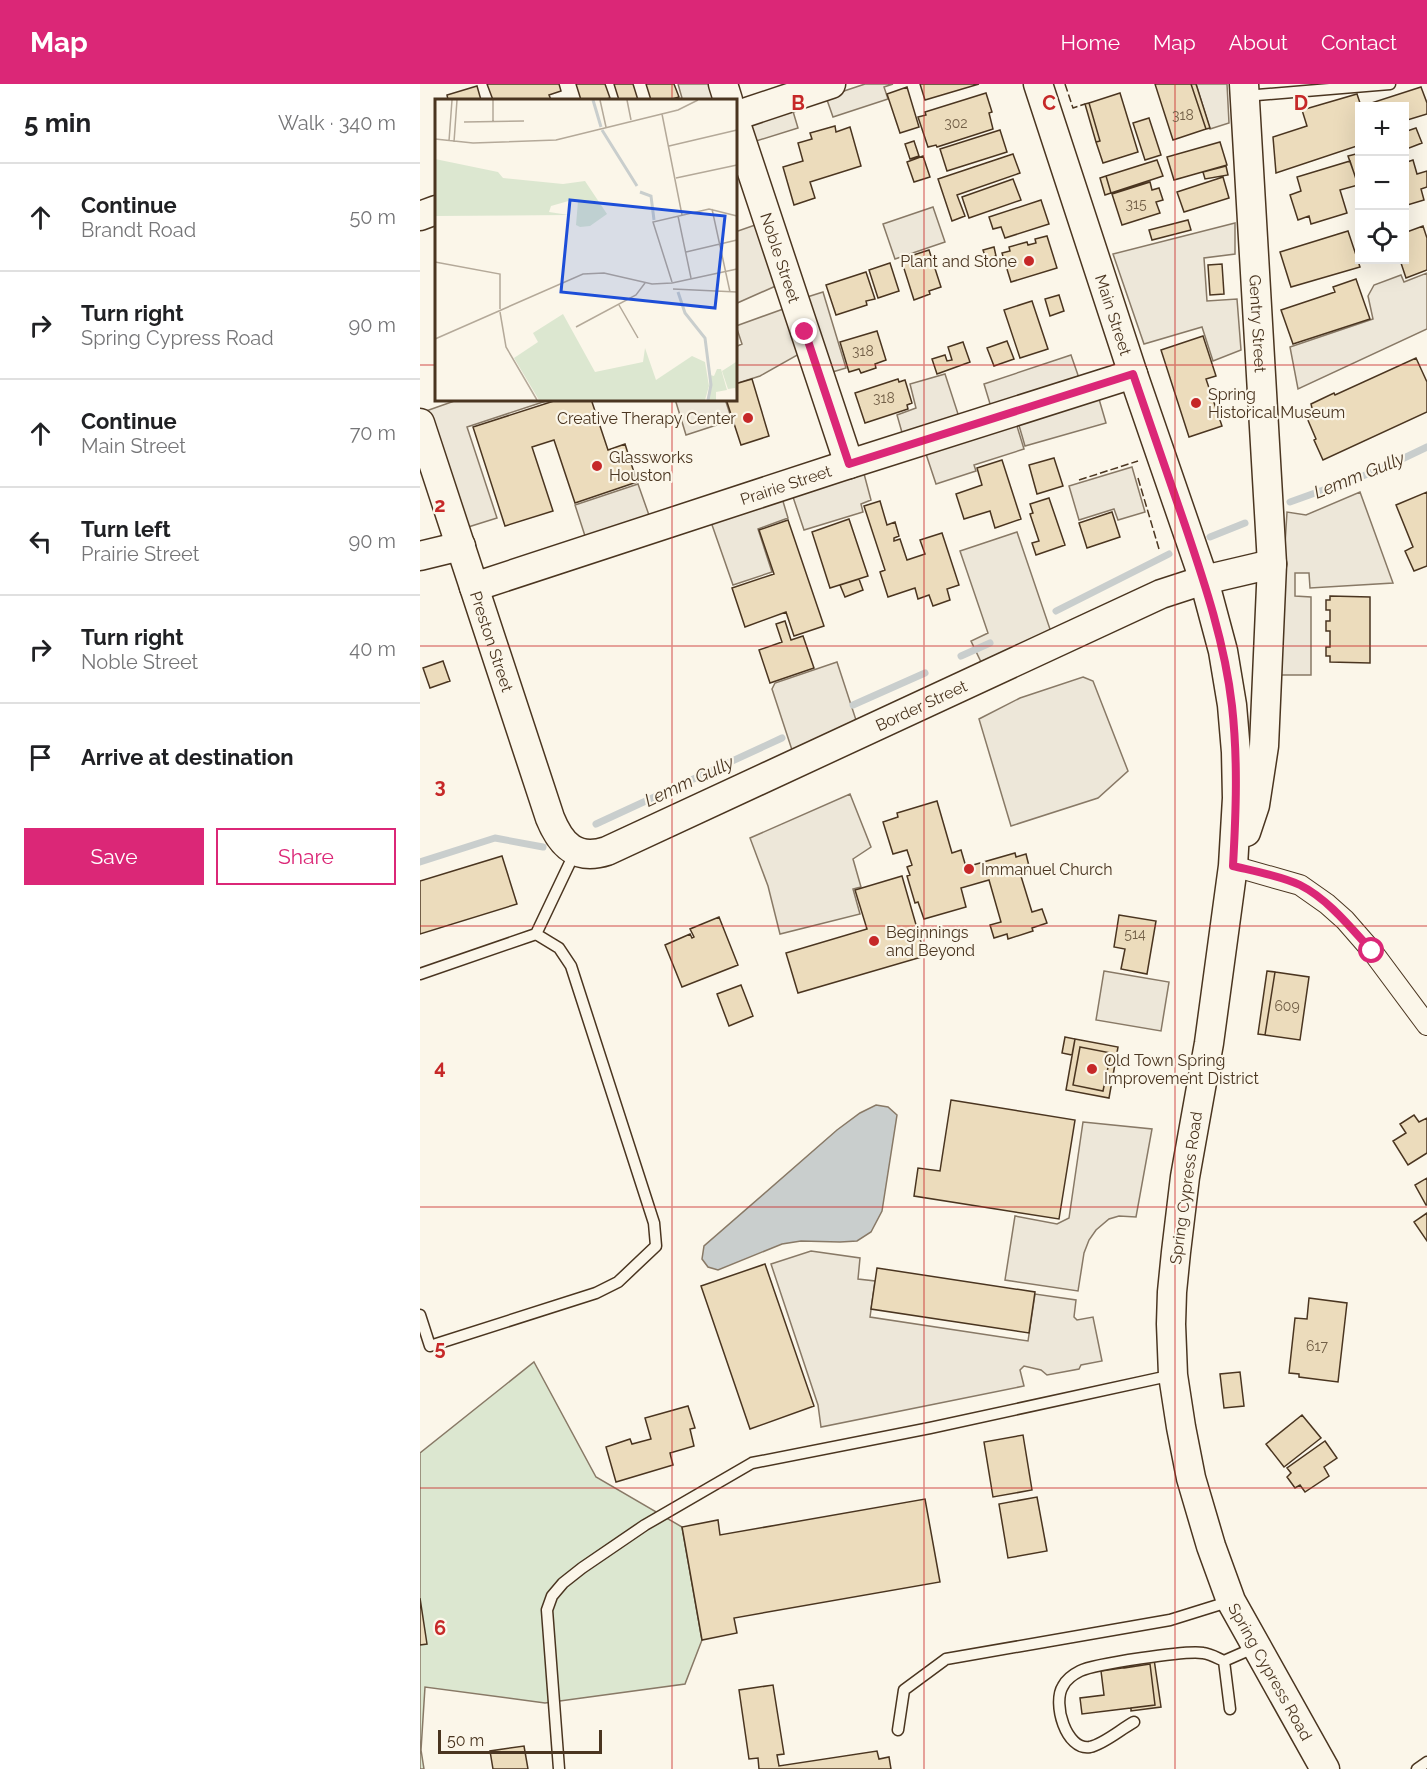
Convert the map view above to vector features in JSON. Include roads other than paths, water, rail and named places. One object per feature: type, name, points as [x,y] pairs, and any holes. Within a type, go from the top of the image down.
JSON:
[{"type":"street","points":[[723,84],[728,99]]},
{"type":"street","points":[[736,116],[831,84]]},
{"type":"street","name":"Main Street","points":[[1038,84],[1133,374],[1204,580]]},
{"type":"street","name":"Gentry Street","points":[[1233,866],[1256,805],[1264,746],[1272,564],[1245,90]]},
{"type":"street","name":"Noble Street","points":[[736,124],[849,464]]},
{"type":"street","points":[[420,216],[435,210]]},
{"type":"street","name":"Prairie Street","points":[[474,587],[1133,374]]},
{"type":"street","name":"Preston Street","points":[[420,423],[550,818],[555,831],[575,852]]},
{"type":"street","points":[[420,556],[461,546]]},
{"type":"street","name":"Border Street","points":[[575,852],[586,855],[607,851],[1161,594],[1204,580],[1272,564]]},
{"type":"street","name":"Spring Cypress Road","points":[[1204,580],[1223,651],[1232,705],[1237,798],[1233,866],[1209,1043],[1185,1177],[1176,1252],[1171,1314],[1173,1375],[1180,1427],[1191,1478],[1210,1546],[1231,1601],[1325,1769]]},
{"type":"street","points":[[1233,866],[1300,885],[1327,904],[1345,920],[1372,951],[1427,1025]]},
{"type":"lane","points":[[1245,90],[1390,84]]},
{"type":"lane","points":[[420,974],[536,934],[575,852]]},
{"type":"lane","points":[[420,1315],[430,1346],[596,1293],[618,1281],[656,1246],[654,1223],[571,966],[559,948],[536,934]]},
{"type":"lane","points":[[559,1769],[547,1610],[552,1596],[563,1583],[645,1525],[752,1463],[930,1428],[1173,1375]]},
{"type":"lane","points":[[898,1730],[904,1690],[946,1659],[1170,1620],[1231,1601]]},
{"type":"lane","points":[[1224,1661],[1256,1647]]},
{"type":"lane","points":[[1134,1722],[1097,1744],[1088,1747],[1079,1746],[1071,1740],[1060,1716],[1062,1686],[1074,1674],[1082,1670],[1112,1664],[1202,1652],[1224,1661]]},
{"type":"lane","points":[[1224,1661],[1230,1709]]},
{"type":"lane","points":[[1418,1769],[1427,1762]]},
{"type":"waterway","name":"Lemm Gully","points":[[1290,502],[1379,470],[1427,447]]},
{"type":"waterway","name":"Lemm Gully","points":[[1210,537],[1245,523]]},
{"type":"waterway","name":"Lemm Gully","points":[[1056,611],[1169,554]]},
{"type":"waterway","name":"Lemm Gully","points":[[961,656],[990,643]]},
{"type":"waterway","name":"Lemm Gully","points":[[853,705],[925,673]]},
{"type":"waterway","name":"Lemm Gully","points":[[596,824],[782,738]]},
{"type":"waterway","name":"Lemm Gully","points":[[420,862],[495,838],[543,847]]},
{"type":"place","name":"Plant and Stone","points":[[1029,261]]},
{"type":"place","name":"Spring Historical Museum","points":[[1196,403]]},
{"type":"place","name":"Creative Therapy Center","points":[[748,418]]},
{"type":"place","name":"Glassworks Houston","points":[[597,466]]},
{"type":"place","name":"Immanuel Church","points":[[969,869]]},
{"type":"place","name":"Beginnings and Beyond","points":[[874,941]]},
{"type":"place","name":"Old Town Spring Improvement District","points":[[1092,1069]]}]
